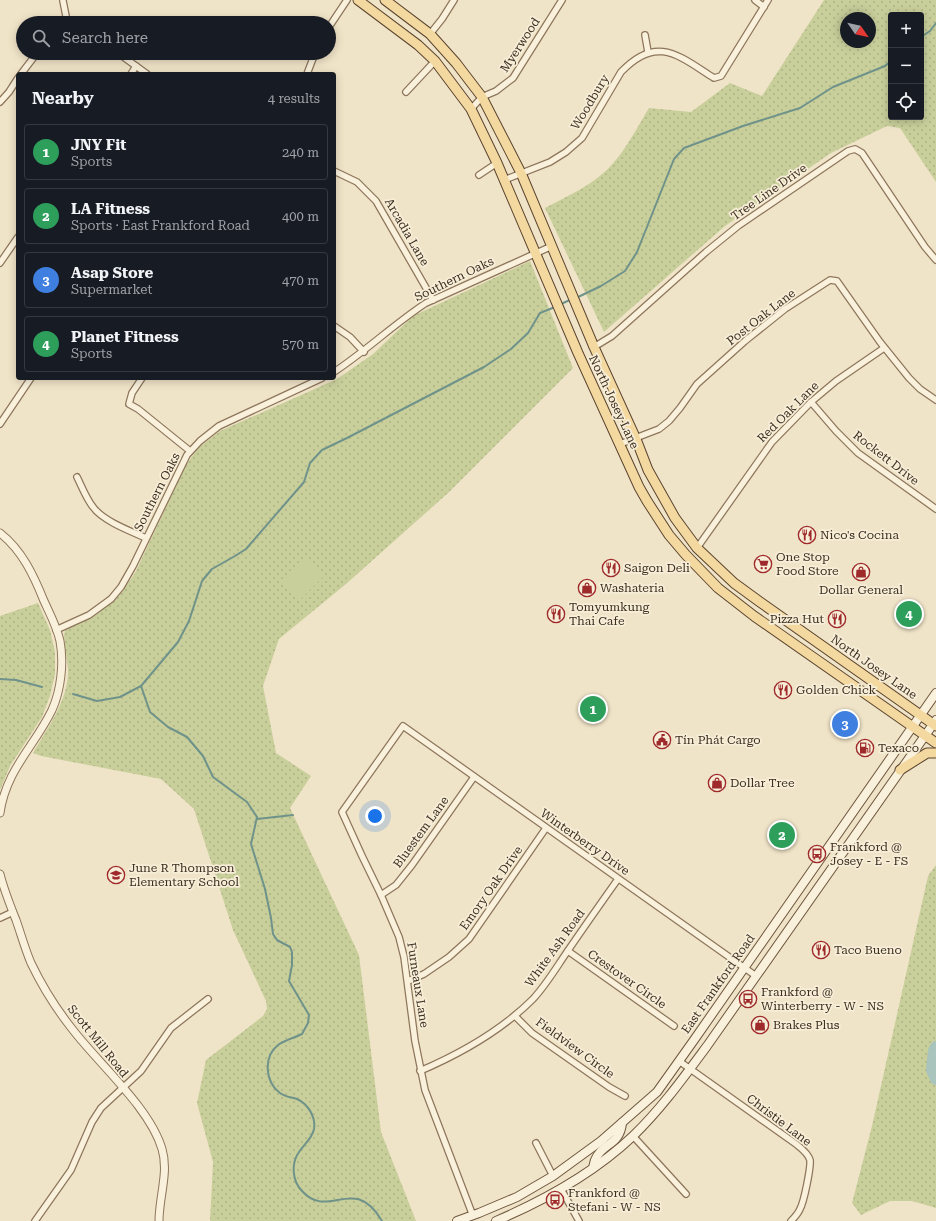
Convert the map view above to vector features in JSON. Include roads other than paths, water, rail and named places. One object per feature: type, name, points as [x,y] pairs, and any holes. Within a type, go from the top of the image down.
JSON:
[{"type":"main road","name":"North Josey Lane","points":[[358,0],[412,40],[435,61],[471,109],[497,162],[578,353],[620,444],[647,501],[669,535],[718,588],[754,616],[936,743]]},
{"type":"main road","name":"North Josey Lane","points":[[385,0],[430,34],[456,63],[482,97],[521,173],[568,287],[636,438],[648,470],[675,518],[697,548],[734,583],[921,715],[935,723]]},
{"type":"main road","points":[[754,616],[760,602]]},
{"type":"main road","name":"East Frankford Road","points":[[457,1221],[474,1218],[517,1197],[553,1176],[603,1140],[657,1092],[936,693]]},
{"type":"main road","points":[[496,1221],[561,1189],[593,1168],[633,1136],[669,1096],[690,1069],[900,770],[935,723]]},
{"type":"main road","points":[[900,770],[927,753],[936,753]]},
{"type":"main road","points":[[827,848],[839,857]]},
{"type":"main road","points":[[593,1168],[597,1156],[618,1136],[622,1123]]},
{"type":"street","points":[[336,16],[347,0]]},
{"type":"street","points":[[430,34],[454,0]]},
{"type":"street","name":"Myerwood","points":[[471,109],[482,97],[496,91],[513,78],[562,0]]},
{"type":"street","points":[[755,0],[764,7]]},
{"type":"street","points":[[645,36],[648,52],[660,51],[678,56],[714,78],[718,78],[725,72],[768,0]]},
{"type":"street","points":[[63,1],[64,16]]},
{"type":"street","name":"Woodbury","points":[[504,180],[550,162],[566,152],[582,138],[621,72],[629,64],[648,52]]},
{"type":"street","points":[[23,72],[32,60]]},
{"type":"street","points":[[128,60],[144,72]]},
{"type":"street","points":[[308,72],[312,60]]},
{"type":"street","points":[[406,92],[435,61]]},
{"type":"street","points":[[132,72],[136,66]]},
{"type":"street","points":[[0,102],[16,81]]},
{"type":"street","name":"Tree Line Drive","points":[[594,347],[612,336],[706,252],[738,226],[848,151],[855,149],[862,153],[925,248],[936,260]]},
{"type":"street","points":[[479,175],[497,162]]},
{"type":"street","name":"Arcadia Lane","points":[[336,172],[356,182],[376,201],[433,300]]},
{"type":"street","points":[[0,263],[16,240]]},
{"type":"street","name":"Southern Oaks","points":[[336,371],[364,352],[410,314],[433,300],[552,246]]},
{"type":"street","name":"Post Oak Lane","points":[[620,444],[659,429],[669,421],[680,408],[697,384],[745,342],[785,309],[830,280],[837,281],[884,348],[909,378],[920,389],[936,400]]},
{"type":"street","points":[[336,327],[350,337],[364,352]]},
{"type":"street","name":"Red Oak Lane","points":[[697,548],[764,452],[787,426],[811,402],[836,381],[884,348]]},
{"type":"street","points":[[0,424],[30,380]]},
{"type":"street","points":[[141,380],[132,393],[129,404],[138,409],[190,451]]},
{"type":"street","name":"Southern Oaks","points":[[56,630],[89,615],[111,599],[126,578],[190,451],[200,441],[219,426],[318,380]]},
{"type":"street","name":"Rockett Drive","points":[[811,402],[836,431],[858,453],[936,509]]},
{"type":"street","points":[[77,477],[93,509],[104,518],[146,538]]},
{"type":"street","points":[[0,533],[16,550],[32,573],[56,630],[60,642],[61,660],[61,672],[57,696],[52,710],[11,776],[0,813]]},
{"type":"street","name":"Winterberry Drive","points":[[402,726],[756,976]]},
{"type":"street","name":"Furneaux Lane","points":[[402,726],[342,812],[399,937],[408,981],[420,1071],[432,1110],[474,1218]]},
{"type":"street","name":"Bluestem Lane","points":[[381,895],[396,885],[412,866],[474,777]]},
{"type":"street","name":"Emory Oak Drive","points":[[408,981],[424,974],[449,957],[469,939],[546,828]]},
{"type":"street","name":"Scott Mill Road","points":[[0,874],[31,963],[55,1005],[88,1049],[122,1088],[151,1126],[158,1138],[162,1150],[164,1173],[159,1221]]},
{"type":"street","name":"White Ash Road","points":[[420,1071],[462,1052],[488,1036],[515,1016],[549,978],[618,879]]},
{"type":"street","points":[[0,918],[13,912]]},
{"type":"street","name":"Crestover Circle","points":[[568,951],[674,1026]]},
{"type":"street","points":[[35,1221],[71,1170],[92,1122],[101,1108],[141,1071],[171,1028],[208,999]]},
{"type":"street","name":"Fieldview Circle","points":[[515,1016],[532,1033],[624,1096]]},
{"type":"street","name":"Christie Lane","points":[[679,1061],[796,1144],[806,1153],[810,1160],[810,1170],[802,1205],[796,1216],[791,1221]]},
{"type":"street","points":[[633,1136],[686,1194]]},
{"type":"street","points":[[536,1143],[553,1176]]},
{"type":"street","points":[[561,1189],[579,1221]]},
{"type":"waterway","points":[[924,35],[930,31],[936,23]]},
{"type":"waterway","points":[[576,298],[601,286],[625,271],[637,252],[674,159],[684,148],[743,126],[800,108],[833,87],[888,64]]},
{"type":"waterway","points":[[561,304],[572,299]]},
{"type":"waterway","points":[[382,1221],[372,1207],[361,1200],[352,1198],[322,1202],[312,1199],[302,1191],[296,1182],[294,1172],[296,1156],[310,1139],[314,1129],[314,1120],[305,1104],[297,1099],[282,1094],[275,1088],[271,1083],[269,1076],[268,1063],[273,1050],[278,1045],[302,1034],[308,1023],[309,1015],[289,981],[292,965],[292,952],[290,947],[277,940],[273,934],[265,889],[251,844],[257,817],[247,802],[213,777],[203,756],[187,737],[168,727],[150,712],[141,686],[178,642],[189,621],[202,581],[212,569],[246,549],[304,482],[310,463],[322,450],[484,367],[511,349],[528,333],[540,313],[555,307]]},
{"type":"waterway","points":[[0,679],[16,680],[42,687]]},
{"type":"waterway","points":[[73,694],[97,701],[120,697],[141,686]]},
{"type":"waterway","points":[[257,819],[293,815]]},
{"type":"waterway","points":[[936,1047],[934,1051],[932,1070],[936,1079]]},
{"type":"place","name":"Nico's Cocina","points":[[807,535]]},
{"type":"place","name":"One Stop Food Store","points":[[763,564]]},
{"type":"place","name":"Saigon Deli","points":[[611,568]]},
{"type":"place","name":"Dollar General","points":[[861,572]]},
{"type":"place","name":"Washateria","points":[[587,588]]},
{"type":"place","name":"Tomyumkung Thai Cafe","points":[[556,614]]},
{"type":"place","name":"Planet Fitness","points":[[909,614]]},
{"type":"place","name":"Pizza Hut","points":[[837,619]]},
{"type":"place","name":"Golden Chick","points":[[783,690]]},
{"type":"place","name":"JNY Fit","points":[[593,709]]},
{"type":"place","name":"Asap Store","points":[[845,724]]},
{"type":"place","name":"Tín Phát Cargo","points":[[662,740]]},
{"type":"place","name":"Texaco","points":[[865,748]]},
{"type":"place","name":"Dollar Tree","points":[[717,783]]},
{"type":"place","name":"LA Fitness","points":[[782,835]]},
{"type":"place","name":"Frankford @ Josey - E - FS","points":[[817,854]]},
{"type":"place","name":"June R Thompson Elementary School","points":[[116,875]]},
{"type":"place","name":"Taco Bueno","points":[[821,950]]},
{"type":"place","name":"Frankford @ Winterberry - W - NS","points":[[748,999]]},
{"type":"place","name":"Brakes Plus","points":[[760,1025]]},
{"type":"place","name":"Frankford @ Stefani - W - NS","points":[[555,1200]]}]
